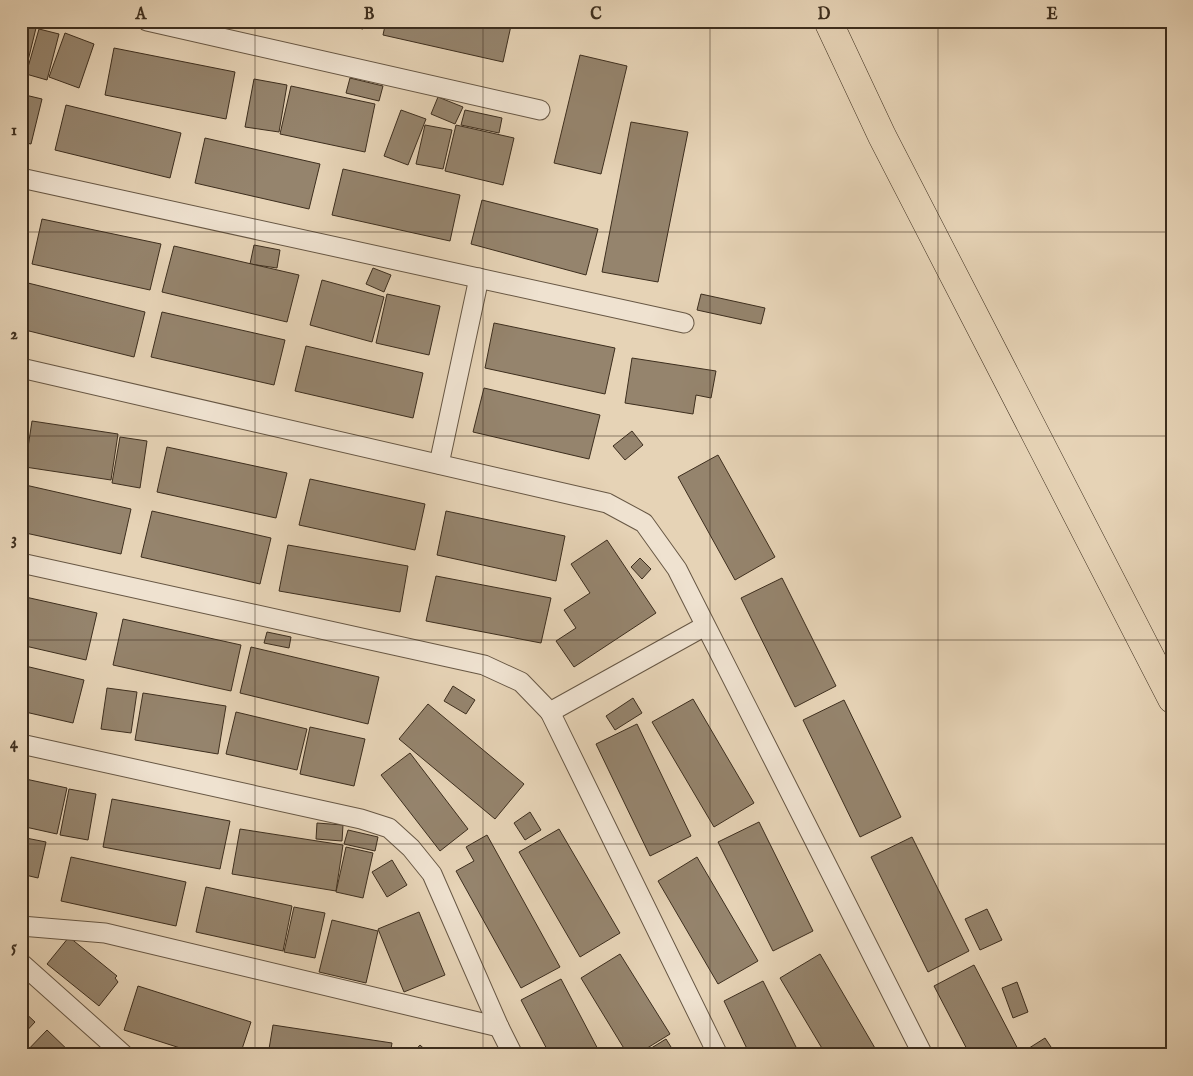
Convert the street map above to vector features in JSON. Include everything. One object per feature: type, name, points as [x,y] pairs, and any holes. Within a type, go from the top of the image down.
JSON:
[{"type":"main road","points":[[808,21],[882,136]]},
{"type":"main road","points":[[828,21],[882,136],[1172,699]]},
{"type":"street","points":[[147,21],[540,110]]},
{"type":"street","points":[[21,178],[684,323]]},
{"type":"street","points":[[439,464],[479,278]]},
{"type":"street","points":[[21,368],[607,503],[644,524],[677,569],[923,1055]]},
{"type":"street","points":[[21,563],[484,665],[521,682],[550,712],[718,1055]]},
{"type":"street","points":[[550,712],[705,626]]},
{"type":"street","points":[[21,744],[352,817],[389,828],[411,848],[432,874],[513,1055]]},
{"type":"street","points":[[21,926],[105,933],[499,1027]]},
{"type":"street","points":[[21,963],[124,1055]]},
{"type":"building","points":[[324,21],[365,21],[363,29]]},
{"type":"building","points":[[386,21],[512,21],[503,62],[383,35]]},
{"type":"building","points":[[21,24],[36,28],[25,73],[21,72]]},
{"type":"building","points":[[39,29],[59,34],[47,80],[26,74]]},
{"type":"building","points":[[65,33],[94,44],[79,88],[49,77]]},
{"type":"building","points":[[114,48],[235,72],[226,119],[105,95]]},
{"type":"building","points":[[580,55],[627,66],[601,174],[554,163]]},
{"type":"building","points":[[350,78],[383,86],[379,101],[346,93]]},
{"type":"building","points":[[254,79],[287,85],[279,132],[245,127]]},
{"type":"building","points":[[291,86],[375,104],[365,152],[280,134]]},
{"type":"building","points":[[21,94],[42,99],[31,144],[21,142]]},
{"type":"building","points":[[438,97],[463,107],[455,124],[431,114]]},
{"type":"building","points":[[66,105],[181,133],[170,178],[55,150]]},
{"type":"building","points":[[401,110],[426,119],[408,165],[384,156]]},
{"type":"building","points":[[465,110],[502,118],[499,133],[461,125]]},
{"type":"building","points":[[631,122],[688,132],[658,282],[602,272]]},
{"type":"building","points":[[425,125],[452,130],[443,169],[416,164]]},
{"type":"building","points":[[456,125],[514,138],[503,185],[445,171]]},
{"type":"building","points":[[205,138],[320,164],[309,209],[195,183]]},
{"type":"building","points":[[343,169],[460,195],[450,241],[332,215]]},
{"type":"building","points":[[482,200],[598,229],[586,275],[471,244]]},
{"type":"building","points":[[42,219],[161,244],[150,290],[32,264]]},
{"type":"building","points":[[254,245],[280,250],[277,268],[250,264]]},
{"type":"building","points":[[174,246],[299,275],[287,322],[162,292]]},
{"type":"building","points":[[373,268],[391,275],[384,292],[366,284]]},
{"type":"building","points":[[322,280],[384,297],[372,342],[310,325]]},
{"type":"building","points":[[28,283],[145,312],[134,357],[21,329],[21,308]]},
{"type":"building","points":[[387,294],[440,306],[429,355],[376,343]]},
{"type":"building","points":[[701,294],[765,308],[761,324],[697,310]]},
{"type":"building","points":[[162,312],[285,340],[274,385],[151,357]]},
{"type":"building","points":[[494,323],[615,348],[605,394],[485,368]]},
{"type":"building","points":[[306,346],[423,373],[413,418],[295,391]]},
{"type":"building","points":[[632,358],[716,371],[711,398],[696,395],[693,414],[625,403]]},
{"type":"building","points":[[484,388],[600,415],[589,459],[473,432]]},
{"type":"building","points":[[32,421],[118,434],[111,480],[25,467]]},
{"type":"building","points":[[632,431],[643,445],[625,460],[613,446]]},
{"type":"building","points":[[120,437],[147,441],[140,488],[112,483]]},
{"type":"building","points":[[167,447],[287,473],[276,518],[157,492]]},
{"type":"building","points":[[718,455],[775,557],[735,580],[678,477]]},
{"type":"building","points":[[310,479],[425,504],[415,550],[299,525]]},
{"type":"building","points":[[21,484],[131,509],[121,554],[21,532]]},
{"type":"building","points":[[152,511],[271,538],[260,584],[141,557]]},
{"type":"building","points":[[446,511],[565,536],[556,581],[437,555]]},
{"type":"building","points":[[607,540],[656,613],[574,667],[556,641],[576,628],[564,610],[590,593],[571,564]]},
{"type":"building","points":[[288,545],[408,566],[400,612],[279,591]]},
{"type":"building","points":[[640,558],[651,569],[642,579],[631,567]]},
{"type":"building","points":[[436,576],[551,598],[541,643],[426,621]]},
{"type":"building","points":[[782,578],[836,686],[795,707],[741,598]]},
{"type":"building","points":[[21,596],[97,613],[86,660],[21,645]]},
{"type":"building","points":[[123,619],[241,645],[231,691],[113,665]]},
{"type":"building","points":[[267,632],[291,637],[289,648],[264,643]]},
{"type":"building","points":[[251,647],[379,677],[368,724],[240,693]]},
{"type":"building","points":[[21,665],[84,680],[73,723],[21,711]]},
{"type":"building","points":[[453,686],[475,700],[466,714],[444,701]]},
{"type":"building","points":[[107,688],[137,692],[131,733],[101,729]]},
{"type":"building","points":[[143,693],[226,706],[218,754],[135,740]]},
{"type":"building","points":[[633,698],[642,713],[615,730],[606,716]]},
{"type":"building","points":[[693,699],[754,803],[714,827],[652,722]]},
{"type":"building","points":[[844,700],[901,817],[860,837],[803,720]]},
{"type":"building","points":[[428,704],[524,784],[495,819],[399,739]]},
{"type":"building","points":[[236,712],[307,729],[297,770],[226,754]]},
{"type":"building","points":[[637,724],[691,836],[650,856],[596,744]]},
{"type":"building","points":[[310,727],[365,739],[354,786],[300,774]]},
{"type":"building","points":[[410,753],[468,829],[440,851],[381,775]]},
{"type":"building","points":[[21,778],[67,788],[57,834],[21,826]]},
{"type":"building","points":[[69,789],[96,794],[88,840],[60,835]]},
{"type":"building","points":[[112,799],[230,821],[220,869],[103,847]]},
{"type":"building","points":[[530,812],[541,830],[525,840],[514,823]]},
{"type":"building","points":[[759,822],[813,931],[773,951],[718,842]]},
{"type":"building","points":[[317,823],[343,825],[342,841],[316,839]]},
{"type":"building","points":[[240,829],[343,845],[336,891],[232,874]]},
{"type":"building","points":[[559,829],[620,933],[580,957],[519,852]]},
{"type":"building","points":[[348,830],[378,837],[375,851],[344,844]]},
{"type":"building","points":[[487,835],[560,967],[521,988],[456,871],[474,861],[466,847]]},
{"type":"building","points":[[21,837],[46,842],[38,878],[21,874]]},
{"type":"building","points":[[912,837],[969,951],[928,972],[871,857]]},
{"type":"building","points":[[346,847],[373,853],[363,898],[336,892]]},
{"type":"building","points":[[71,857],[186,882],[176,926],[61,901]]},
{"type":"building","points":[[697,857],[758,961],[718,984],[658,881]]},
{"type":"building","points":[[392,860],[407,885],[387,897],[372,872]]},
{"type":"building","points":[[206,887],[292,906],[283,951],[196,932]]},
{"type":"building","points":[[294,907],[325,913],[315,958],[284,952]]},
{"type":"building","points":[[987,909],[1002,940],[980,950],[965,919]]},
{"type":"building","points":[[419,912],[445,975],[404,992],[378,929]]},
{"type":"building","points":[[332,920],[378,931],[366,983],[319,972]]},
{"type":"building","points":[[69,937],[117,976],[115,978],[118,982],[99,1006],[47,964]]},
{"type":"building","points":[[620,954],[670,1034],[636,1055],[628,1055],[581,978]]},
{"type":"building","points":[[820,954],[879,1055],[826,1055],[780,978]]},
{"type":"building","points":[[974,965],[1021,1055],[970,1055],[934,986]]},
{"type":"building","points":[[561,979],[601,1055],[550,1055],[521,1000]]},
{"type":"building","points":[[763,981],[800,1055],[750,1055],[724,1001]]},
{"type":"building","points":[[1017,982],[1028,1012],[1013,1018],[1002,988]]},
{"type":"building","points":[[138,986],[251,1022],[240,1055],[202,1055],[124,1030]]},
{"type":"building","points":[[21,1009],[35,1022],[21,1037]]},
{"type":"building","points":[[273,1025],[392,1043],[390,1055],[268,1055]]},
{"type":"building","points":[[47,1030],[73,1055],[23,1055]]},
{"type":"building","points":[[1045,1038],[1055,1053],[1051,1055],[1029,1055],[1026,1050]]},
{"type":"building","points":[[666,1039],[676,1055],[640,1055]]},
{"type":"building","points":[[420,1045],[431,1055],[411,1055]]}]
